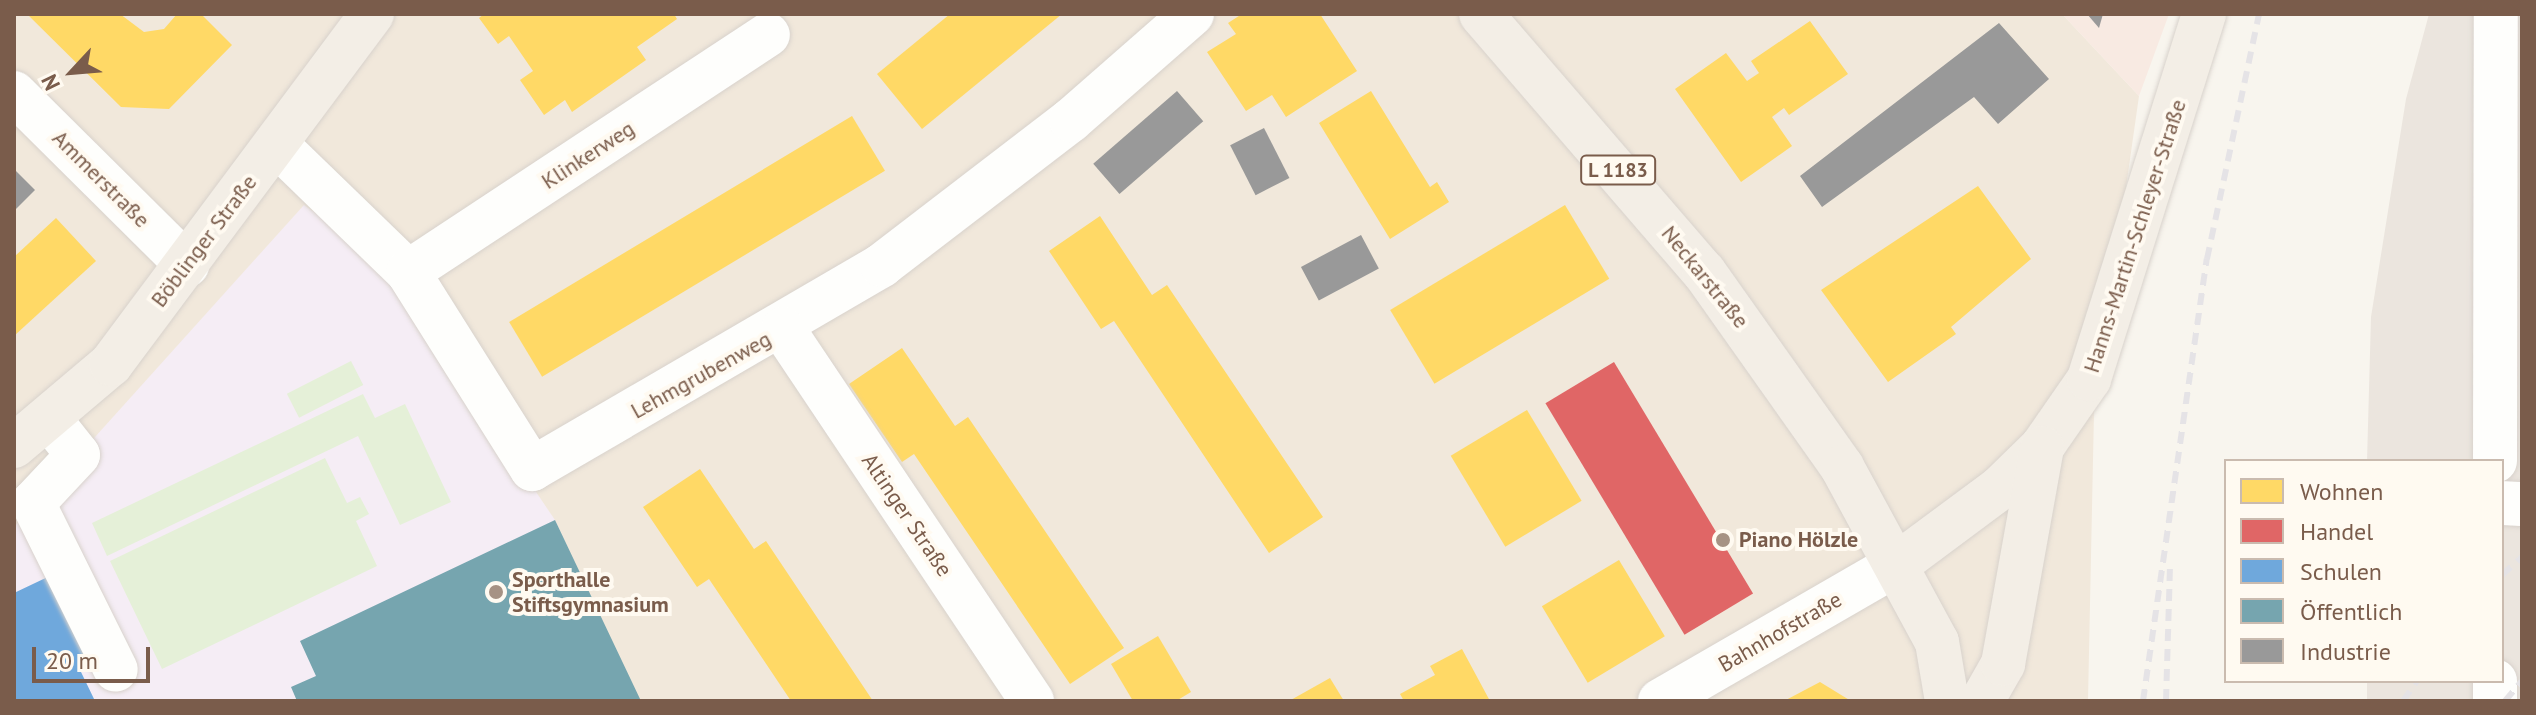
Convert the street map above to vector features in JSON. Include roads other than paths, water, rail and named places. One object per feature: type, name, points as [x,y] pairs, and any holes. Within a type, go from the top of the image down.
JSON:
[{"type":"main road","name":"Böblinger Straße","points":[[14,446],[51,421],[111,364],[372,14]]},
{"type":"main road","name":"Neckarstraße","points":[[1481,14],[1749,331],[1899,563]]},
{"type":"main road","name":"Hanns-Martin-Schleyer-Straße","points":[[1899,563],[1975,511],[2042,447],[2089,379],[2106,334],[2204,14]]},
{"type":"main road","name":"Hanns-Martin-Schleyer-Straße","points":[[1982,701],[2003,664],[2042,447]]},
{"type":"main road","name":"L 1183","points":[[1899,563],[1937,642],[1947,701]]},
{"type":"street","name":"Lehmgrubenweg","points":[[276,144],[408,272],[532,469],[783,329],[960,209],[1192,14]]},
{"type":"street","points":[[2495,459],[2496,14]]},
{"type":"street","name":"Klinkerweg","points":[[408,272],[768,35]]},
{"type":"street","name":"Ammerstraße","points":[[14,93],[187,265]]},
{"type":"street","name":"Altinger Straße","points":[[783,329],[1032,701]]},
{"type":"street","points":[[51,421],[78,455],[33,503],[116,670]]},
{"type":"street","name":"Bahnhofstraße","points":[[1660,701],[1899,563]]},
{"type":"railway","points":[[2143,701],[2207,259],[2259,14]]},
{"type":"railway","points":[[2504,573],[2522,557]]},
{"type":"railway","points":[[2166,701],[2170,563]]},
{"type":"railway","points":[[2505,701],[2522,681]]},
{"type":"railway","points":[[2403,701],[2416,683]]},
{"type":"place","name":"Piano Hölzle","points":[[1723,540]]},
{"type":"place","name":"Sporthalle Stiftsgymnasium","points":[[496,592]]}]
